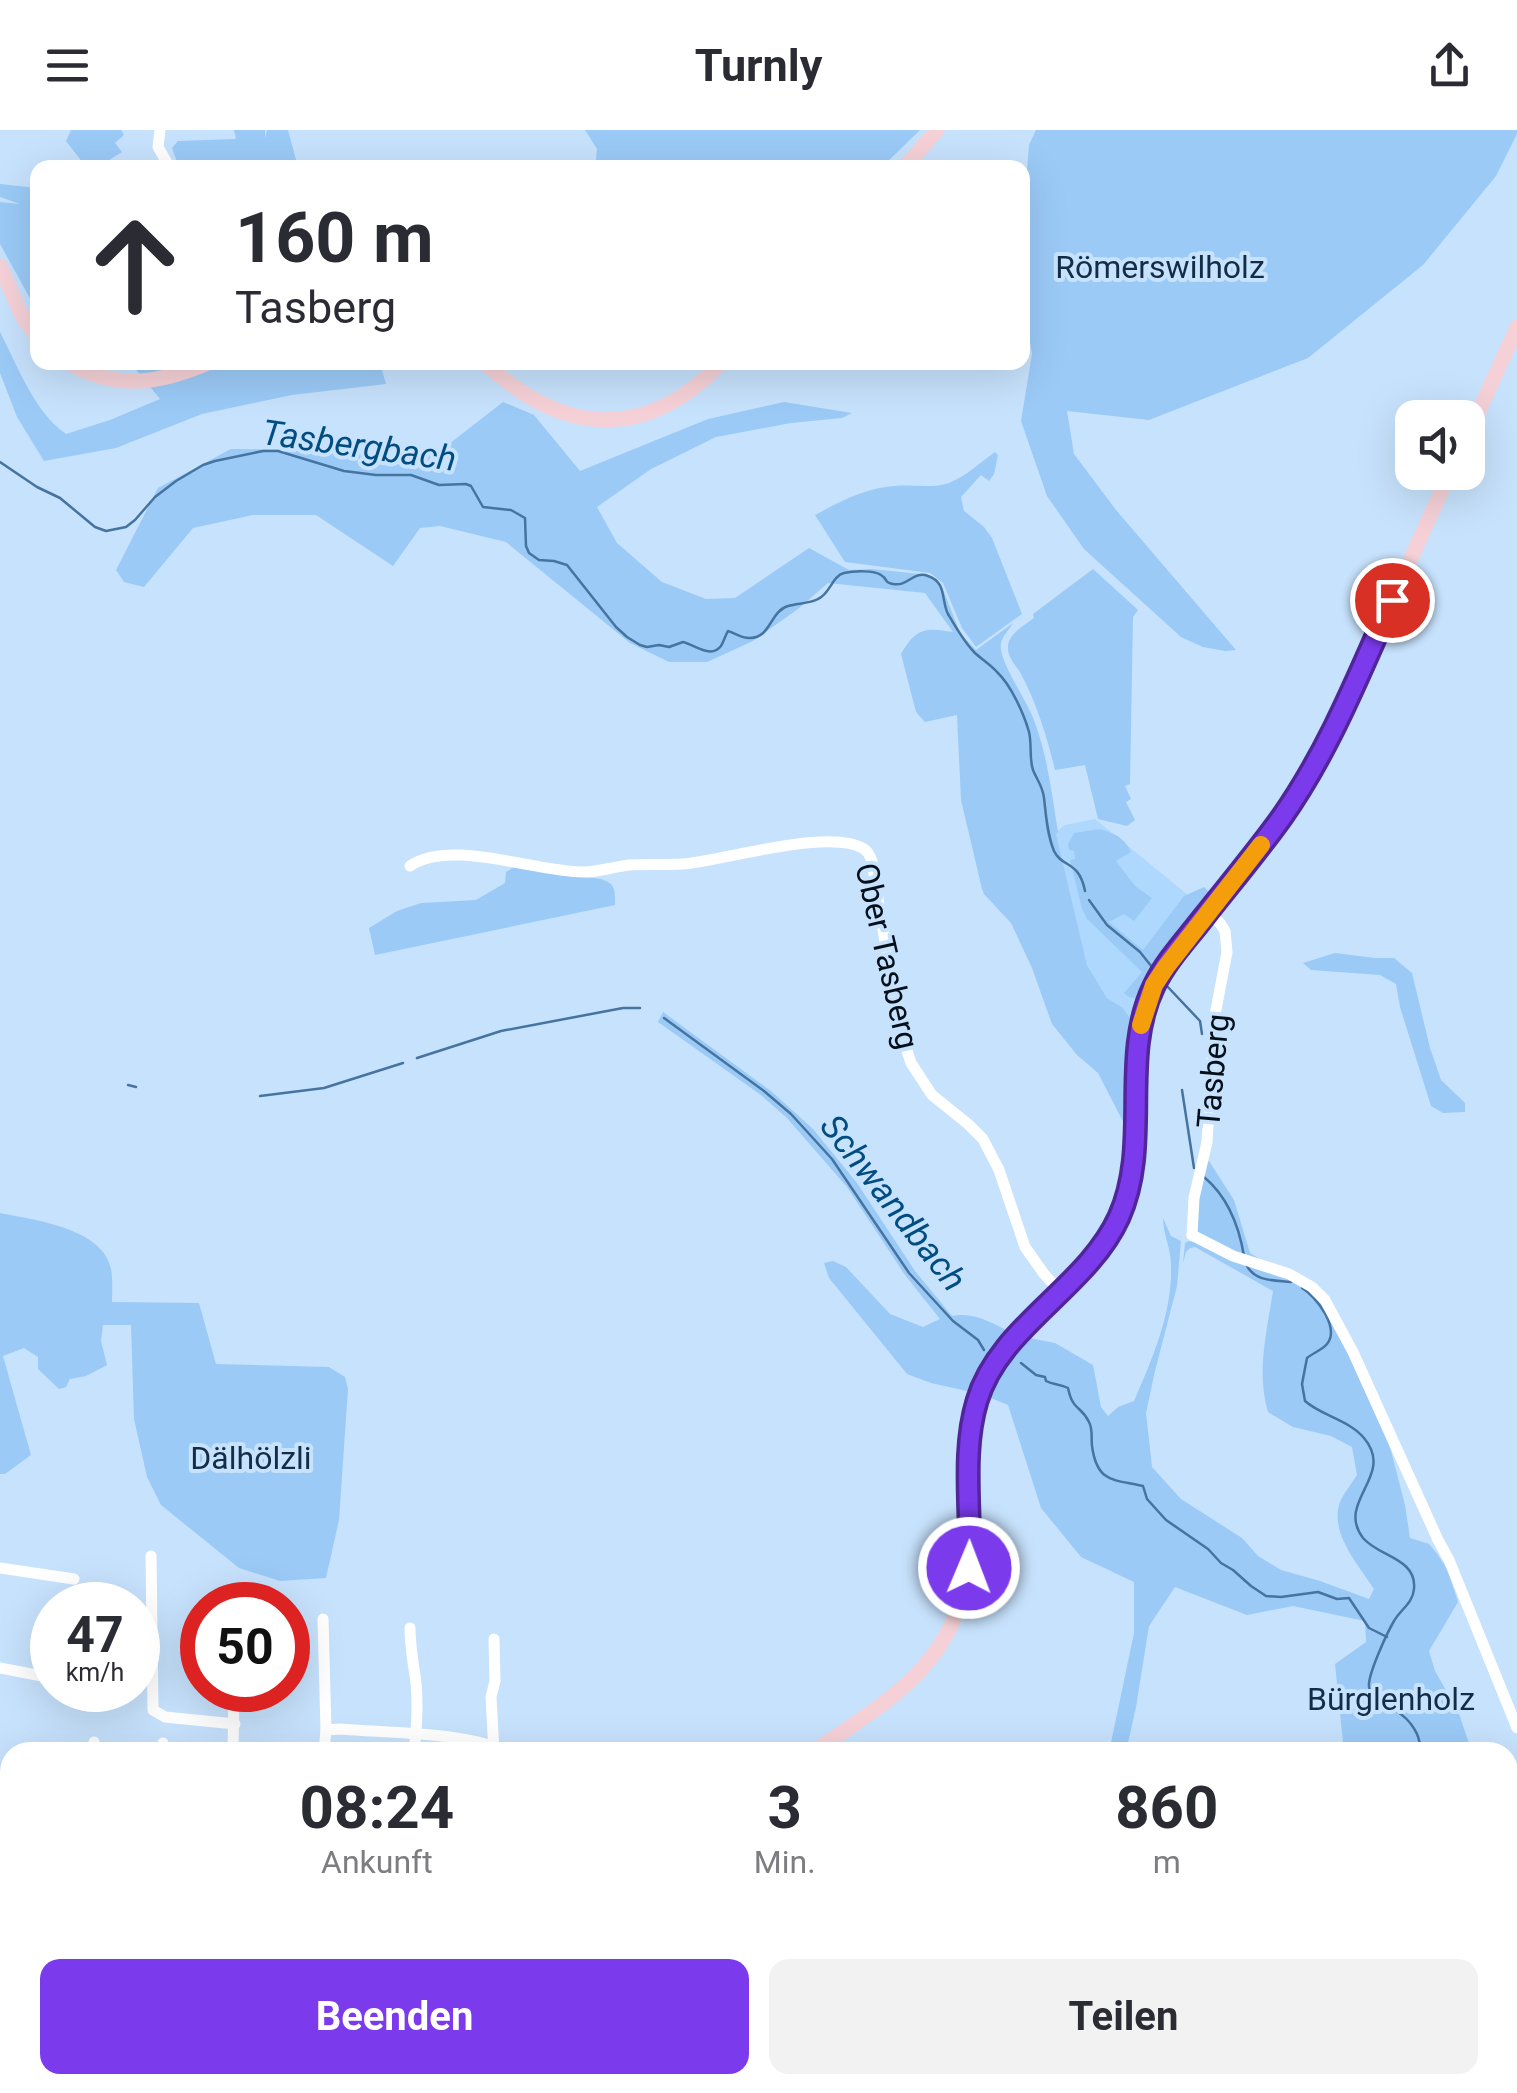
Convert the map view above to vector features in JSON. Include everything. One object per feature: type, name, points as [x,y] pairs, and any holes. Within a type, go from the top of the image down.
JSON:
[{"type":"main road","points":[[911,160],[937,130]]},
{"type":"main road","points":[[0,266],[30,327]]},
{"type":"main road","points":[[1484,400],[1517,327]]},
{"type":"main road","points":[[85,370],[100,377],[142,382],[191,370]]},
{"type":"main road","points":[[493,370],[542,406],[572,417],[600,421],[628,418],[670,403],[714,370]]},
{"type":"main road","points":[[828,1742],[914,1680],[950,1632],[969,1568],[968,1452],[977,1400],[992,1370],[1017,1336],[1103,1246],[1124,1205],[1134,1167],[1138,1047],[1154,985],[1269,835],[1311,771],[1442,490]]},
{"type":"street","points":[[160,130],[158,148],[165,160]]},
{"type":"street","name":"Ober Tasberg","points":[[410,866],[434,856],[465,856],[586,872],[694,863],[814,842],[862,848],[872,861],[898,1022],[911,1064],[932,1094],[989,1148],[1025,1246],[1061,1292]]},
{"type":"street","name":"Tasberg","points":[[1208,912],[1220,923],[1227,952],[1216,1015],[1207,1142],[1188,1237],[1289,1274],[1325,1300],[1449,1560],[1517,1728]]},
{"type":"street","points":[[150,1556],[151,1582]]},
{"type":"street","points":[[0,1568],[74,1580]]},
{"type":"street","points":[[323,1619],[325,1742]]},
{"type":"street","points":[[410,1628],[415,1742]]},
{"type":"street","points":[[494,1639],[495,1681],[491,1697],[497,1742]]},
{"type":"street","points":[[0,1668],[30,1674]]},
{"type":"street","points":[[156,1712],[165,1717],[235,1724]]},
{"type":"street","points":[[234,1742],[235,1712]]},
{"type":"street","points":[[326,1730],[476,1742]]},
{"type":"shaded area","points":[[1095,819],[1205,909],[1134,1024],[1123,1008],[1107,998],[1087,965],[1055,833],[1065,825]]},
{"type":"green space","points":[[71,130],[121,130],[124,135],[115,143],[122,152],[109,160],[81,160],[66,141]]},
{"type":"green space","points":[[234,130],[265,130],[265,138],[267,130],[288,130],[296,160],[176,160],[172,148],[178,141],[236,139]]},
{"type":"green space","points":[[585,130],[920,130],[889,160],[596,160],[597,149]]},
{"type":"green space","name":"Römerswilholz","points":[[1036,130],[1517,130],[1496,176],[1423,265],[1308,358],[1149,420],[1067,411],[1074,454],[1116,510],[1236,650],[1203,647],[1181,637],[1084,549],[1047,496],[1021,421],[1032,354],[1029,145]]},
{"type":"green space","points":[[0,184],[30,187],[30,298],[0,244],[0,202],[20,204],[0,197]]},
{"type":"green space","points":[[0,332],[36,401],[66,434],[160,399],[136,370],[382,370],[386,384],[292,395],[202,414],[116,448],[44,461],[17,417],[0,373]]},
{"type":"green space","points":[[503,402],[534,415],[580,471],[708,419],[784,402],[852,413],[842,418],[716,437],[651,469],[597,507],[617,543],[662,582],[706,599],[735,598],[809,548],[849,570],[929,575],[941,584],[960,633],[976,650],[1013,623],[1001,650],[1032,715],[1043,750],[1056,834],[1087,965],[1107,998],[1123,1008],[1134,1024],[1135,1031],[1129,1031],[1127,1059],[1134,1060],[1131,1137],[1098,1073],[1052,1024],[1011,923],[982,889],[961,800],[957,715],[925,722],[916,712],[901,654],[922,631],[953,632],[925,593],[828,583],[753,641],[707,662],[669,662],[630,643],[506,542],[440,526],[420,528],[393,566],[316,515],[253,515],[193,528],[144,587],[124,582],[116,570],[158,488],[231,449],[330,450],[410,460],[449,444]]},
{"type":"green space","points":[[995,452],[998,455],[989,481],[981,475],[961,497],[964,511],[992,538],[1022,614],[976,647],[962,628],[943,583],[930,573],[845,562],[815,515],[874,489],[949,483]]},
{"type":"green space","points":[[1093,569],[1138,610],[1133,617],[1130,784],[1125,786],[1131,799],[1126,802],[1135,820],[1127,826],[1098,819],[1085,765],[1055,770],[1037,709],[1008,650],[1011,637],[1034,618],[1033,614]]},
{"type":"green space","points":[[1100,829],[1125,843],[1131,852],[1116,861],[1135,886],[1152,898],[1134,921],[1124,914],[1109,922],[1143,950],[1184,896],[1204,887],[1213,896],[1144,994],[1136,998],[1124,993],[1142,972],[1087,919],[1070,860],[1075,859],[1068,844],[1074,833]]},
{"type":"green space","points":[[514,867],[601,879],[614,888],[615,905],[375,955],[369,928],[397,911],[421,903],[476,900],[505,883],[506,872]]},
{"type":"green space","points":[[1335,953],[1394,958],[1412,973],[1441,1080],[1465,1103],[1465,1112],[1443,1113],[1431,1106],[1396,984],[1380,975],[1311,970],[1303,963]]},
{"type":"green space","points":[[663,1012],[771,1091],[813,1129],[857,1183],[915,1271],[952,1316],[976,1317],[1013,1334],[976,1393],[907,1374],[829,1278],[824,1263],[833,1261],[846,1267],[890,1314],[923,1327],[940,1319],[905,1275],[847,1187],[787,1118],[658,1022]]},
{"type":"green space","name":"Bürglenholz","points":[[1209,1161],[1234,1200],[1250,1253],[1310,1290],[1323,1304],[1350,1354],[1390,1447],[1410,1538],[1429,1544],[1438,1555],[1458,1602],[1429,1651],[1469,1742],[1343,1742],[1335,1664],[1366,1642],[1365,1621],[1293,1606],[1247,1615],[1175,1587],[1149,1626],[1128,1742],[1111,1742],[1134,1633],[1134,1582],[1081,1557],[1041,1508],[1008,1405],[986,1396],[1004,1361],[1024,1337],[1055,1343],[1093,1365],[1101,1407],[1108,1416],[1134,1401],[1169,1300],[1171,1259],[1163,1218],[1171,1236],[1181,1241],[1177,1286],[1146,1413],[1152,1467],[1181,1499],[1242,1538],[1258,1556],[1281,1570],[1369,1599],[1374,1589],[1347,1548],[1338,1525],[1340,1502],[1357,1475],[1352,1447],[1331,1436],[1293,1427],[1268,1412],[1263,1367],[1273,1291],[1195,1247],[1186,1252],[1183,1263],[1185,1243],[1198,1243],[1195,1224],[1205,1165]]},
{"type":"green space","name":"Dälhölzli","points":[[0,1213],[65,1228],[95,1244],[111,1269],[112,1302],[199,1303],[216,1364],[329,1367],[345,1377],[348,1389],[339,1520],[326,1578],[280,1581],[239,1568],[161,1505],[147,1477],[134,1419],[131,1325],[103,1325],[101,1341],[107,1365],[70,1379],[66,1387],[59,1389],[38,1369],[38,1357],[24,1348],[3,1356],[31,1455],[0,1474]]},
{"type":"waterway","name":"Tasbergbach","points":[[0,462],[106,531],[126,527],[155,497],[203,465],[263,451],[278,451],[344,471],[411,475],[439,485],[466,484],[483,507],[511,510],[525,518],[529,553],[539,560],[567,565],[616,627],[647,647],[669,647],[683,642],[713,651],[721,646],[728,631],[745,638],[757,637],[782,609],[818,599],[844,573],[874,572],[898,584],[919,575],[928,576],[941,587],[948,614],[963,639],[1002,678],[1016,700],[1029,732],[1032,765],[1043,794],[1052,845],[1057,856],[1079,874],[1085,891]]},
{"type":"waterway","name":"Tasbergbach","points":[[1089,900],[1107,925],[1152,967]]},
{"type":"waterway","points":[[1166,985],[1200,1021],[1202,1034]]},
{"type":"waterway","name":"Schwandbach","points":[[417,1058],[501,1031],[640,1008]]},
{"type":"waterway","name":"Schwandbach","points":[[664,1018],[791,1114],[832,1159],[909,1273],[984,1350]]},
{"type":"waterway","name":"Schwandbach","points":[[260,1096],[324,1088],[403,1063]]},
{"type":"waterway","name":"Schwandbach","points":[[128,1085],[136,1087]]},
{"type":"waterway","name":"Tasbergbach","points":[[1182,1090],[1194,1168]]},
{"type":"waterway","name":"Tasbergbach","points":[[1204,1177],[1231,1213],[1244,1256]]},
{"type":"waterway","name":"Tasbergbach","points":[[1246,1264],[1259,1277],[1291,1282]]},
{"type":"waterway","name":"Tasbergbach","points":[[1302,1288],[1320,1305],[1331,1330],[1327,1344],[1307,1358],[1302,1384],[1305,1401],[1364,1438],[1373,1464],[1359,1500],[1356,1525],[1363,1538],[1403,1564],[1413,1579],[1411,1598],[1387,1635],[1369,1686],[1373,1701],[1406,1719],[1419,1742]]},
{"type":"waterway","name":"Schwandbach","points":[[1021,1363],[1046,1381],[1068,1388],[1072,1401],[1090,1425],[1094,1458],[1102,1473],[1143,1486],[1147,1499],[1166,1520],[1251,1586],[1266,1596],[1318,1592],[1337,1599],[1349,1598],[1369,1628],[1387,1637]]},
{"type":"slow traffic","points":[[1141,1025],[1154,985],[1261,845]]},
{"type":"route","points":[[969,1568],[968,1452],[977,1400],[1002,1354],[1090,1262],[1120,1215],[1134,1167],[1140,1028],[1154,985],[1300,789],[1325,745],[1392,600]]}]
